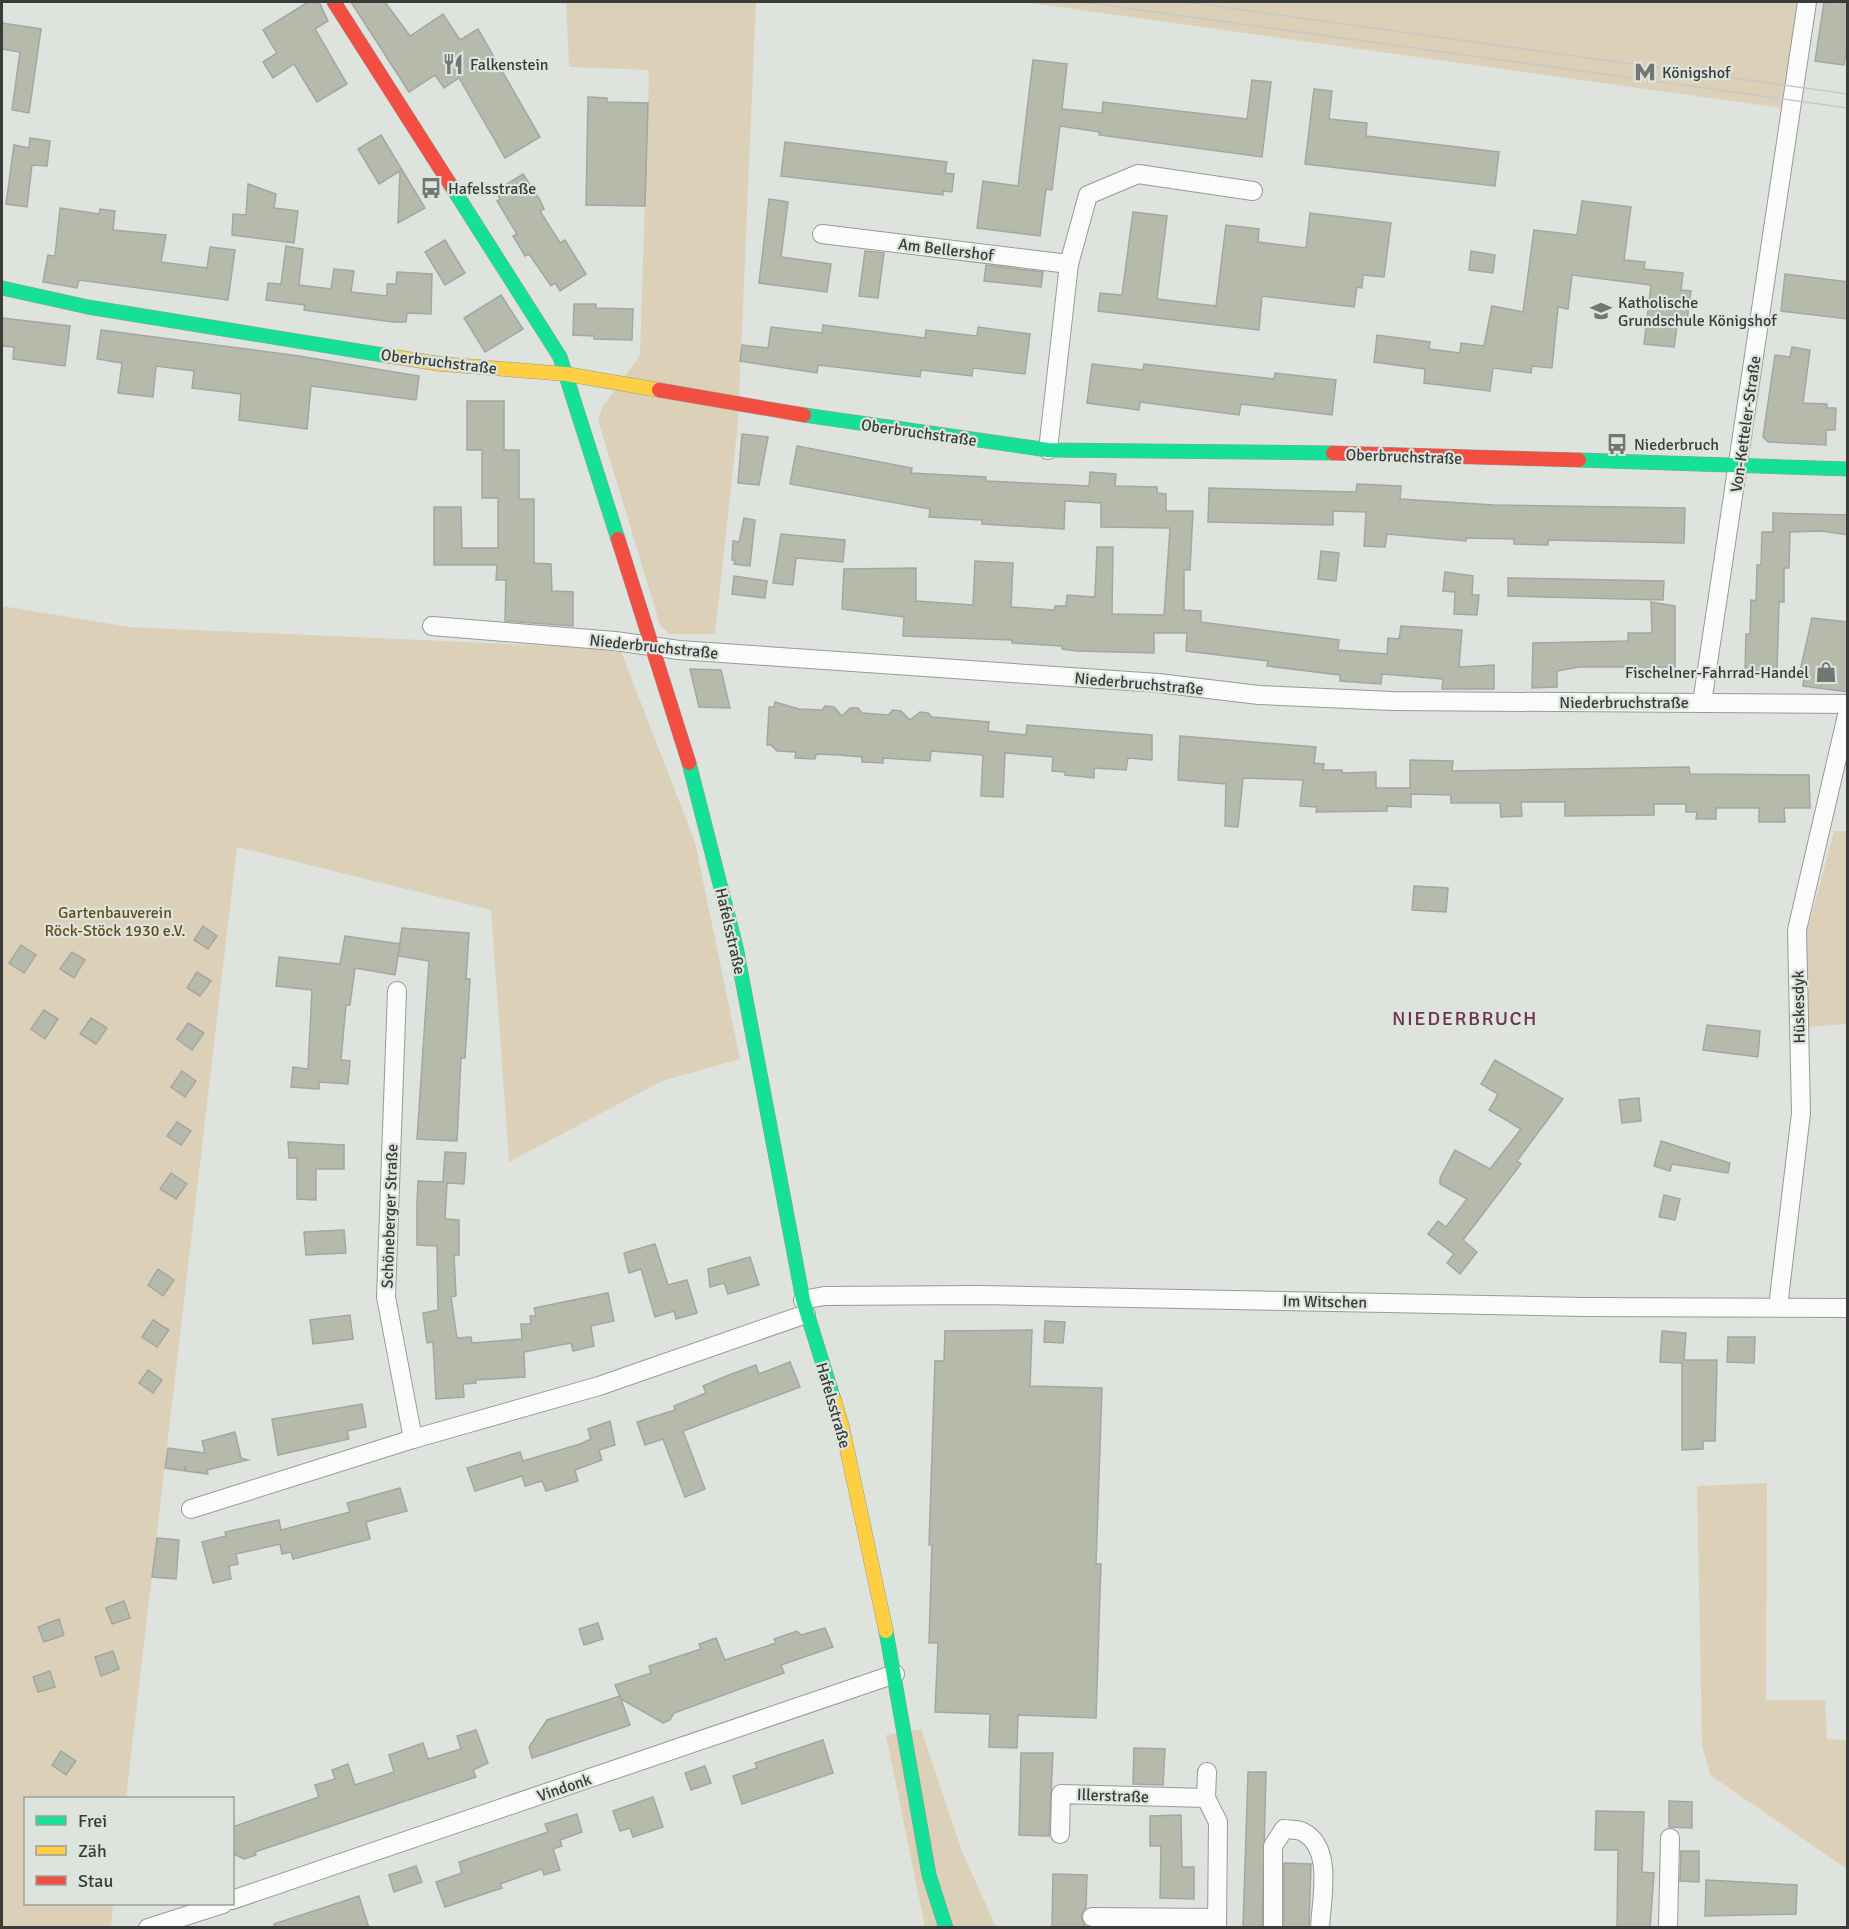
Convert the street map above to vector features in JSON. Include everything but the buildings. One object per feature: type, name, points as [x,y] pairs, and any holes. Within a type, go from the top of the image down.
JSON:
[{"type":"main road","name":"Hafelsstraße","points":[[334,2],[560,357],[566,374],[690,767],[736,947],[804,1307],[842,1426],[895,1674],[929,1875],[946,1928]]},
{"type":"main road","name":"Oberbruchstraße","points":[[2,288],[88,307],[441,364],[566,374],[683,392],[794,414],[1048,450],[1249,452],[1848,469]]},
{"type":"street","name":"Von-Ketteler-Straße","points":[[1702,703],[1807,2]]},
{"type":"street","points":[[1048,450],[1070,264],[1088,195],[1138,174],[1253,191]]},
{"type":"street","name":"Am Bellershof","points":[[822,234],[1070,264]]},
{"type":"street","name":"Niederbruchstraße","points":[[432,626],[651,646],[1158,683],[1270,696],[1392,701],[1848,704]]},
{"type":"street","name":"Hüskesdyk","points":[[1778,1307],[1801,1113],[1797,930],[1848,711]]},
{"type":"street","name":"Schöneberger Straße","points":[[397,991],[386,1297],[413,1439]]},
{"type":"street","name":"Im Witschen","points":[[804,1307],[824,1296],[981,1295],[1583,1307],[1848,1308]]},
{"type":"street","points":[[191,1509],[413,1439],[599,1386],[804,1307]]},
{"type":"street","name":"Vindonk","points":[[234,1899],[895,1674]]},
{"type":"street","points":[[1092,1917],[1217,1923],[1218,1822],[1206,1798],[1207,1772]]},
{"type":"street","name":"Illerstraße","points":[[1060,1834],[1061,1794],[1206,1798]]},
{"type":"street","points":[[1273,1928],[1273,1846],[1284,1829],[1302,1832],[1318,1846],[1322,1858],[1320,1928]]},
{"type":"street","points":[[1668,1928],[1670,1838]]},
{"type":"street","points":[[148,1928],[220,1905]]},
{"type":"green space","points":[[566,2],[756,2],[738,423],[715,634],[670,634],[660,625],[598,420],[602,408],[640,355],[649,70],[569,67]]},
{"type":"green space","points":[[1023,2],[1813,2],[1797,110]]},
{"type":"green space","name":"Gartenbauverein Röck-Stöck 1930 e.V.","points":[[2,606],[129,627],[620,649],[695,842],[740,1059],[662,1081],[509,1162],[491,910],[237,847],[126,1797],[24,1797],[24,1905],[113,1905],[111,1927],[2,1927]]},
{"type":"green space","points":[[1834,831],[1847,831],[1847,1024],[1808,1027],[1807,932]]},
{"type":"green space","points":[[1767,1483],[1766,1700],[1825,1700],[1827,1739],[1847,1740],[1847,1869],[1710,1775],[1702,1745],[1697,1486]]},
{"type":"green space","points":[[921,1729],[962,1851],[996,1927],[925,1927],[886,1735]]},
{"type":"tram line","points":[[1083,2],[1848,108]]},
{"type":"tram line","points":[[1185,2],[1848,94]]},
{"type":"traffic: fast","points":[[450,184],[560,357],[618,539]]},
{"type":"traffic: fast","points":[[2,288],[88,307],[389,356]]},
{"type":"traffic: fast","points":[[804,415],[1048,450],[1333,453]]},
{"type":"traffic: fast","points":[[1579,460],[1848,469]]},
{"type":"traffic: fast","points":[[689,763],[736,947],[803,1300],[834,1400]]},
{"type":"traffic: fast","points":[[886,1631],[929,1875],[946,1928]]},
{"type":"traffic: slow","points":[[389,356],[441,364],[566,374],[659,390]]},
{"type":"traffic: slow","points":[[834,1400],[842,1426],[886,1631]]},
{"type":"traffic: jam","points":[[334,2],[450,184]]},
{"type":"traffic: jam","points":[[659,390],[804,415]]},
{"type":"traffic: jam","points":[[1333,453],[1579,460]]},
{"type":"traffic: jam","points":[[618,539],[689,763]]},
{"type":"place","name":"Falkenstein","points":[[453,64]]},
{"type":"place","name":"Königshof","points":[[1645,72]]},
{"type":"place","name":"Hafelsstraße","points":[[431,188]]},
{"type":"place","name":"Katholische Grundschule Königshof","points":[[1601,311]]},
{"type":"place","name":"Niederbruch","points":[[1617,444]]},
{"type":"place","name":"Fischelner-Fahrrad-Handel","points":[[1826,672]]},
{"type":"district","name":"NIEDERBRUCH","points":[[1465,1018]]}]
